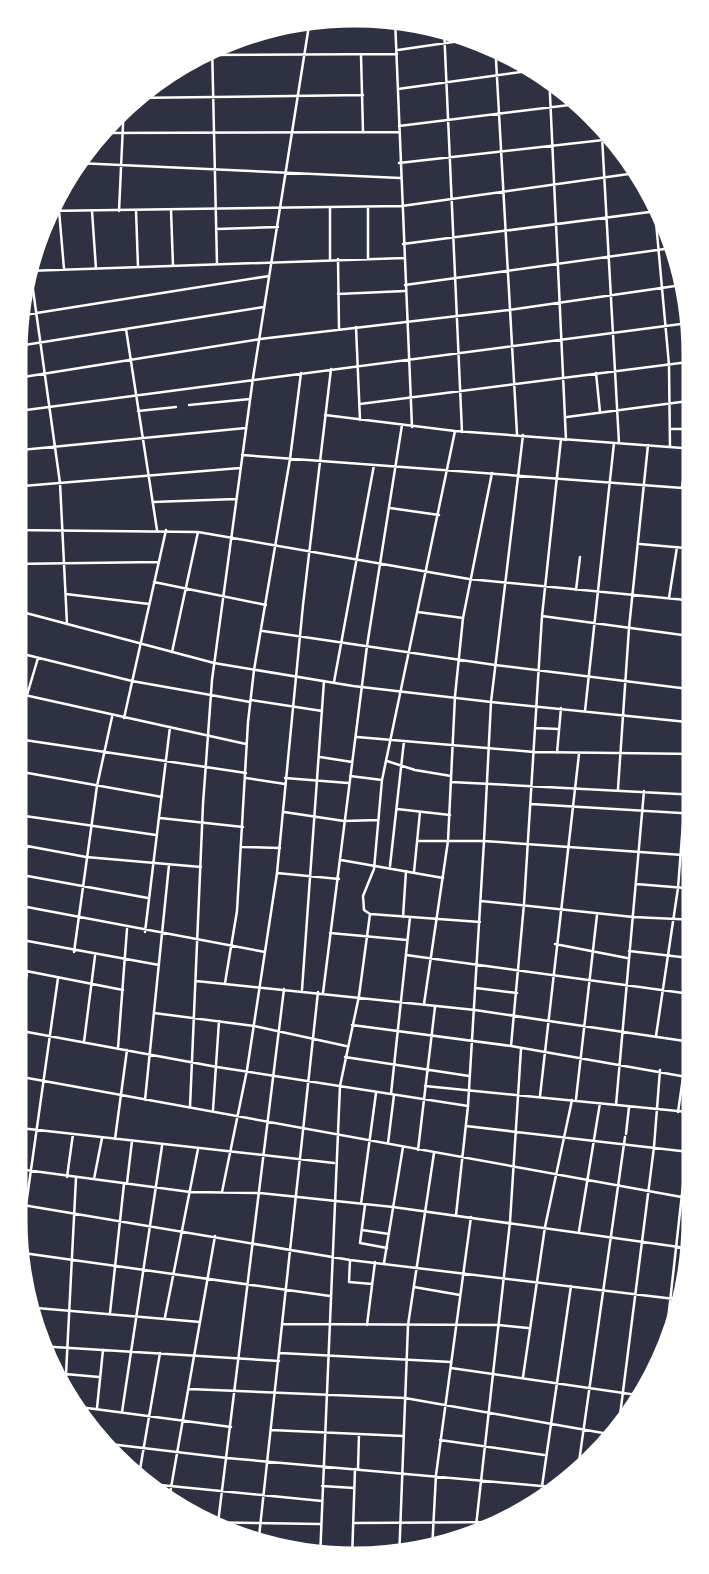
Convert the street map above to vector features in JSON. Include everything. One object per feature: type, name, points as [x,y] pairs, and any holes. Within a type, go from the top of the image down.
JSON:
[{"type":"street","points":[[334,23],[358,23]]},
{"type":"street","points":[[190,1107],[210,697],[253,378],[306,57],[309,26]]},
{"type":"street","points":[[395,26],[404,285],[412,426]]},
{"type":"street","points":[[444,35],[462,432]]},
{"type":"street","points":[[217,264],[213,55],[361,55],[397,52],[461,40]]},
{"type":"street","points":[[361,55],[363,132]]},
{"type":"street","points":[[496,55],[499,153],[517,434]]},
{"type":"street","points":[[398,89],[527,71]]},
{"type":"street","points":[[549,86],[566,440]]},
{"type":"street","points":[[145,97],[363,95]]},
{"type":"street","points":[[399,126],[572,105]]},
{"type":"street","points":[[119,211],[123,117]]},
{"type":"street","points":[[108,133],[398,132]]},
{"type":"street","points":[[585,711],[593,623],[617,443],[616,370],[602,134]]},
{"type":"street","points":[[399,163],[607,140]]},
{"type":"street","points":[[84,163],[400,177]]},
{"type":"street","points":[[56,211],[402,206],[632,174]]},
{"type":"street","points":[[330,208],[330,260]]},
{"type":"street","points":[[368,208],[368,259]]},
{"type":"street","points":[[171,210],[173,266]]},
{"type":"street","points":[[59,211],[64,270]]},
{"type":"street","points":[[92,211],[96,269]]},
{"type":"street","points":[[136,211],[138,267]]},
{"type":"street","points":[[403,244],[654,212]]},
{"type":"street","points":[[654,213],[669,365],[670,447]]},
{"type":"street","points":[[216,229],[278,227]]},
{"type":"street","points":[[404,285],[669,248]]},
{"type":"street","points":[[34,271],[404,258]]},
{"type":"street","points":[[338,259],[339,328]]},
{"type":"street","points":[[25,315],[270,276]]},
{"type":"street","points":[[31,282],[65,529],[67,624]]},
{"type":"street","points":[[23,377],[260,339],[509,310],[679,285]]},
{"type":"street","points":[[338,294],[405,291]]},
{"type":"street","points":[[23,345],[265,307]]},
{"type":"street","points":[[23,410],[253,378],[409,362],[685,323]]},
{"type":"street","points":[[356,327],[360,419]]},
{"type":"street","points":[[125,329],[157,530]]},
{"type":"street","points":[[360,404],[686,362]]},
{"type":"street","points":[[222,1192],[247,1070],[277,873],[300,637],[331,369]]},
{"type":"street","points":[[225,984],[242,847],[246,744],[254,670],[290,459],[301,372]]},
{"type":"street","points":[[596,373],[600,414]]},
{"type":"street","points":[[189,405],[250,399]]},
{"type":"street","points":[[566,417],[686,402]]},
{"type":"street","points":[[138,411],[176,407]]},
{"type":"street","points":[[325,415],[462,432],[517,434],[686,449]]},
{"type":"street","points":[[259,1537],[314,1037],[341,860],[367,646],[402,425]]},
{"type":"street","points":[[23,450],[246,428]]},
{"type":"street","points":[[670,429],[686,429]]},
{"type":"street","points":[[455,431],[449,470],[389,741],[382,780],[375,864],[362,902],[364,910],[370,914],[480,922]]},
{"type":"street","points":[[456,1215],[475,1010],[491,702],[523,435]]},
{"type":"street","points":[[510,1046],[524,904],[542,616],[561,439]]},
{"type":"street","points":[[618,789],[629,628],[648,445]]},
{"type":"street","points":[[242,455],[686,488]]},
{"type":"street","points":[[682,487],[686,462]]},
{"type":"street","points":[[334,682],[374,464]]},
{"type":"street","points":[[23,486],[240,468]]},
{"type":"street","points":[[424,1004],[448,841],[455,696],[463,618],[492,472]]},
{"type":"street","points":[[153,502],[236,499]]},
{"type":"street","points":[[390,508],[439,515]]},
{"type":"street","points":[[23,530],[198,532],[469,579],[686,600]]},
{"type":"street","points":[[124,718],[166,530]]},
{"type":"street","points":[[172,652],[198,532]]},
{"type":"street","points":[[639,544],[686,548]]},
{"type":"street","points":[[669,598],[677,547]]},
{"type":"street","points":[[576,590],[580,557]]},
{"type":"street","points":[[23,564],[158,562]]},
{"type":"street","points":[[154,582],[266,605]]},
{"type":"street","points":[[66,594],[149,604]]},
{"type":"street","points":[[23,612],[214,663],[296,677],[491,702],[686,722]]},
{"type":"street","points":[[418,612],[463,618]]},
{"type":"street","points":[[542,616],[686,636]]},
{"type":"street","points":[[262,631],[495,665],[686,689]]},
{"type":"street","points":[[23,654],[210,697],[322,711]]},
{"type":"street","points":[[27,696],[38,658]]},
{"type":"street","points":[[302,990],[319,781],[324,681]]},
{"type":"street","points":[[23,695],[246,744]]},
{"type":"street","points":[[557,754],[561,708]]},
{"type":"street","points":[[74,952],[97,786],[112,716]]},
{"type":"street","points":[[145,932],[170,727]]},
{"type":"street","points":[[535,727],[559,729]]},
{"type":"street","points":[[357,737],[557,754],[686,754]]},
{"type":"street","points":[[23,740],[205,768],[285,784]]},
{"type":"street","points":[[390,866],[404,741]]},
{"type":"street","points":[[540,1096],[546,1020],[579,754]]},
{"type":"street","points":[[320,758],[352,762]]},
{"type":"street","points":[[386,761],[452,776]]},
{"type":"street","points":[[23,772],[162,797]]},
{"type":"street","points":[[350,776],[382,780]]},
{"type":"street","points":[[285,778],[349,783]]},
{"type":"street","points":[[656,1036],[678,888],[686,781]]},
{"type":"street","points":[[451,782],[575,786],[685,794]]},
{"type":"street","points":[[616,1105],[644,791]]},
{"type":"street","points":[[531,804],[684,814]]},
{"type":"street","points":[[397,809],[450,815]]},
{"type":"street","points":[[284,812],[344,821],[378,820]]},
{"type":"street","points":[[414,872],[420,812]]},
{"type":"street","points":[[23,816],[158,835]]},
{"type":"street","points":[[160,818],[243,827]]},
{"type":"street","points":[[418,841],[484,841],[686,855]]},
{"type":"street","points":[[23,845],[86,857],[201,867]]},
{"type":"street","points":[[23,865],[27,846]]},
{"type":"street","points":[[242,847],[280,848]]},
{"type":"street","points":[[341,860],[390,866],[443,878]]},
{"type":"street","points":[[145,1100],[152,1054],[169,866]]},
{"type":"street","points":[[403,917],[406,871]]},
{"type":"street","points":[[277,873],[338,879]]},
{"type":"street","points":[[23,875],[149,898]]},
{"type":"street","points":[[636,884],[686,888]]},
{"type":"street","points":[[481,901],[597,914],[686,920]]},
{"type":"street","points":[[23,907],[266,953]]},
{"type":"street","points":[[321,1549],[340,1086],[346,1046],[359,996],[370,914]]},
{"type":"street","points":[[523,1377],[545,1227],[574,1099],[597,914]]},
{"type":"street","points":[[388,1143],[410,917]]},
{"type":"street","points":[[118,1048],[128,929]]},
{"type":"street","points":[[330,933],[407,940]]},
{"type":"street","points":[[23,941],[95,956],[160,965]]},
{"type":"street","points":[[555,944],[629,958]]},
{"type":"street","points":[[629,951],[686,958]]},
{"type":"street","points":[[406,955],[686,992]]},
{"type":"street","points":[[83,1042],[95,956]]},
{"type":"street","points":[[23,971],[123,990]]},
{"type":"street","points":[[23,998],[27,972]]},
{"type":"street","points":[[23,1221],[58,978]]},
{"type":"street","points":[[196,981],[514,1014],[686,1041]]},
{"type":"street","points":[[476,988],[517,993]]},
{"type":"street","points":[[218,1522],[270,1122],[284,989]]},
{"type":"street","points":[[418,1150],[435,1006]]},
{"type":"street","points":[[154,1013],[254,1026],[346,1046]]},
{"type":"street","points":[[213,1110],[219,1021]]},
{"type":"street","points":[[352,1025],[472,1040],[580,1060],[660,1070],[686,1078]]},
{"type":"street","points":[[23,1031],[193,1062],[468,1106]]},
{"type":"street","points":[[678,1112],[686,1048]]},
{"type":"street","points":[[115,1139],[127,1049]]},
{"type":"street","points":[[476,1528],[505,1277],[520,1094],[521,1049]]},
{"type":"street","points":[[345,1057],[470,1076]]},
{"type":"street","points":[[621,1417],[646,1190],[654,1147],[660,1070]]},
{"type":"street","points":[[23,1078],[213,1110],[462,1159],[686,1197]]},
{"type":"street","points":[[425,1086],[574,1099],[686,1113]]},
{"type":"street","points":[[376,1092],[361,1244],[387,1248]]},
{"type":"street","points":[[579,1231],[600,1103]]},
{"type":"street","points":[[579,1464],[629,1107]]},
{"type":"street","points":[[466,1126],[686,1152]]},
{"type":"street","points":[[23,1128],[335,1163]]},
{"type":"street","points":[[67,1177],[73,1134]]},
{"type":"street","points":[[94,1180],[102,1138]]},
{"type":"street","points":[[110,1313],[119,1220],[132,1142]]},
{"type":"street","points":[[122,1412],[162,1144]]},
{"type":"street","points":[[384,1263],[403,1147]]},
{"type":"street","points":[[165,1319],[198,1149]]},
{"type":"street","points":[[400,1548],[408,1325],[434,1153]]},
{"type":"street","points":[[666,1333],[686,1161]]},
{"type":"street","points":[[23,1171],[190,1192],[260,1193],[393,1207],[685,1247]]},
{"type":"street","points":[[66,1383],[76,1178]]},
{"type":"street","points":[[23,1205],[254,1241],[350,1260],[676,1299]]},
{"type":"street","points":[[432,1542],[440,1440],[471,1217]]},
{"type":"street","points":[[362,1230],[389,1234]]},
{"type":"street","points":[[170,1495],[215,1235]]},
{"type":"street","points":[[25,1253],[330,1296]]},
{"type":"street","points":[[350,1260],[349,1282],[372,1284]]},
{"type":"street","points":[[367,1325],[374,1262]]},
{"type":"street","points":[[541,1494],[570,1286]]},
{"type":"street","points":[[414,1287],[460,1295]]},
{"type":"street","points":[[35,1308],[200,1322]]},
{"type":"street","points":[[283,1324],[499,1325],[529,1328]]},
{"type":"street","points":[[48,1346],[279,1361]]},
{"type":"street","points":[[97,1408],[103,1350]]},
{"type":"street","points":[[140,1472],[160,1352]]},
{"type":"street","points":[[280,1353],[451,1362]]},
{"type":"street","points":[[450,1368],[636,1394]]},
{"type":"street","points":[[61,1374],[100,1378]]},
{"type":"street","points":[[190,1389],[405,1398],[607,1434]]},
{"type":"street","points":[[81,1407],[231,1427]]},
{"type":"street","points":[[271,1430],[403,1436]]},
{"type":"street","points":[[352,1551],[359,1434]]},
{"type":"street","points":[[440,1440],[546,1456]]},
{"type":"street","points":[[111,1445],[178,1454],[551,1487]]},
{"type":"street","points":[[154,1484],[322,1501]]},
{"type":"street","points":[[322,1486],[355,1488]]},
{"type":"street","points":[[354,1523],[489,1522]]},
{"type":"street","points":[[222,1523],[322,1524]]}]
